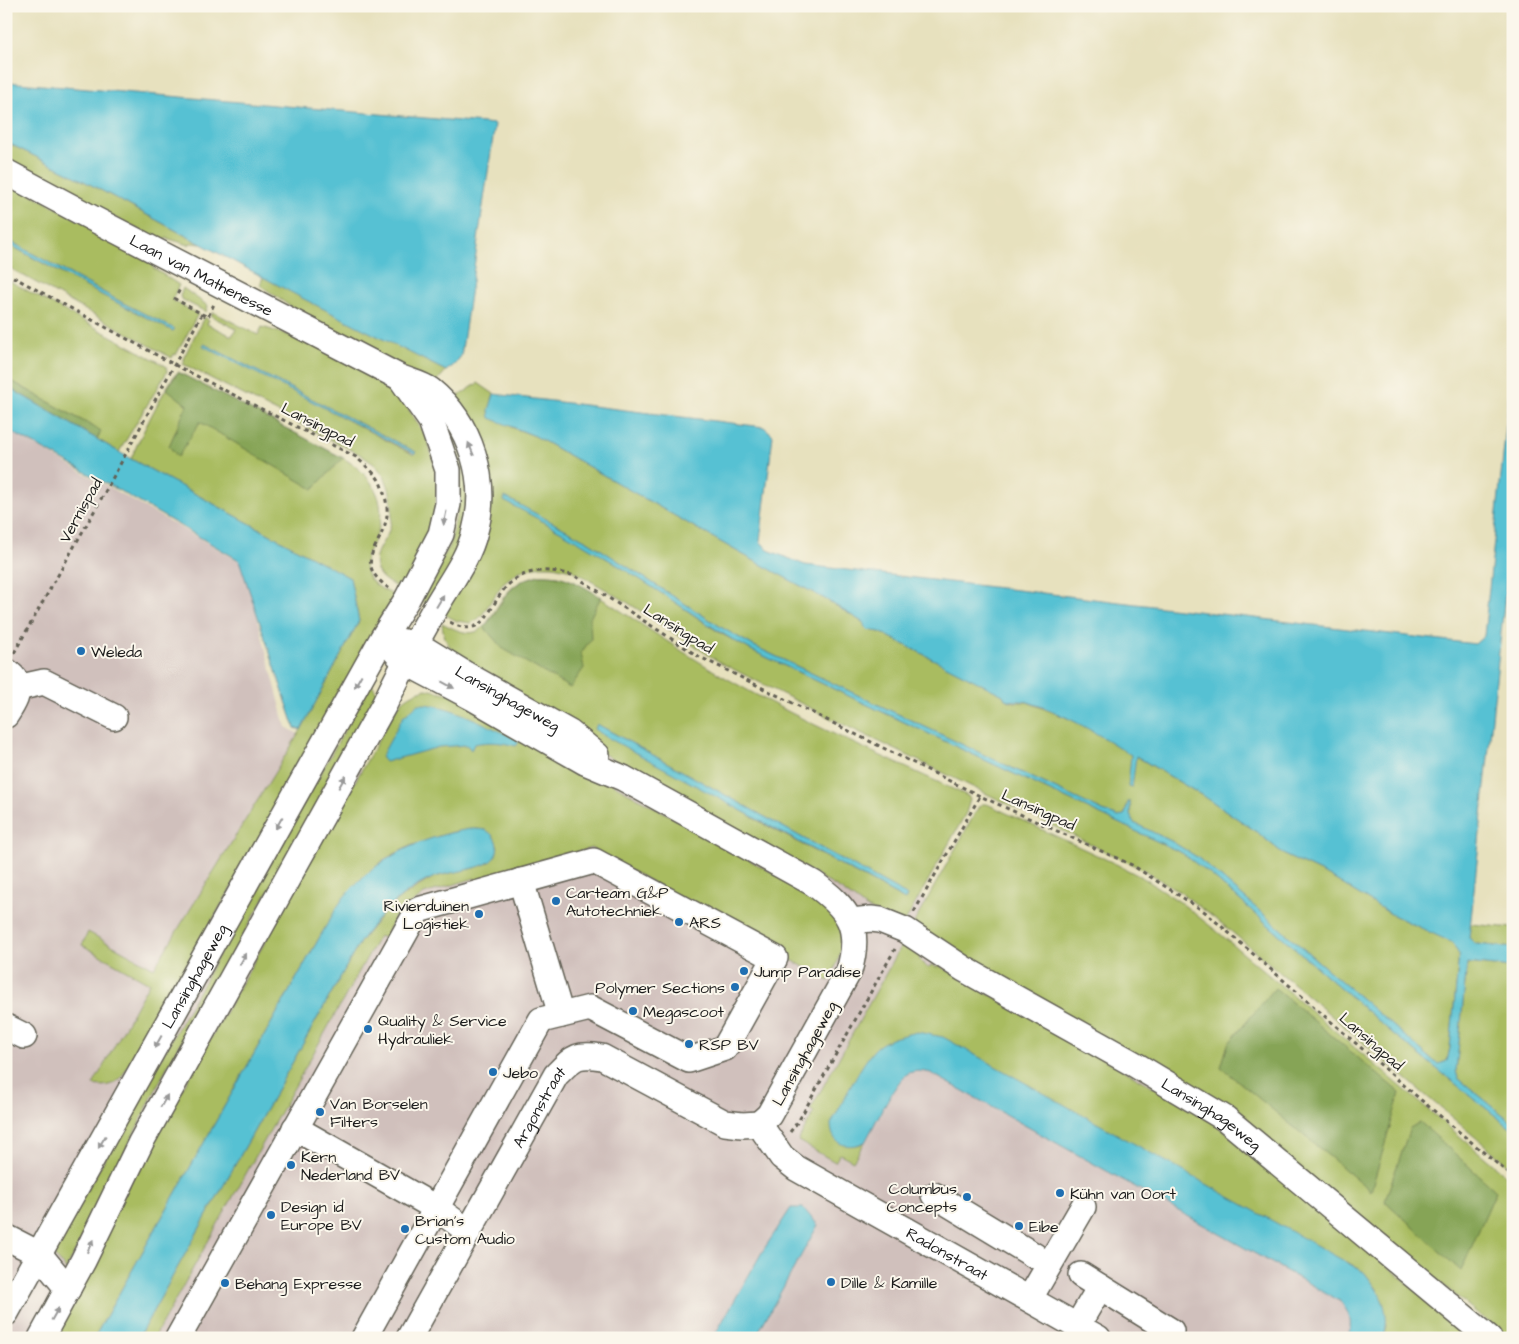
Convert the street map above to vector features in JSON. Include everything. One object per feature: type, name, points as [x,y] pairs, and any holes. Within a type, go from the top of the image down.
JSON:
[{"type":"street","name":"Laan van Mathenesse","points":[[6,172],[399,377],[429,389],[448,408],[463,428],[476,461],[480,508],[467,554],[411,653]]},
{"type":"street","name":"Laan van Mathenesse","points":[[382,639],[407,599],[441,534],[448,504],[448,470],[431,421],[414,395],[399,377]]},
{"type":"street","name":"Lansinghageweg","points":[[6,1313],[15,1274],[39,1254],[382,639],[411,653],[465,674],[570,733],[623,778],[813,883],[833,897],[842,907],[851,921],[855,943],[854,956],[849,971],[769,1115],[766,1133]]},
{"type":"street","name":"Lansinghageweg","points":[[41,1338],[68,1289],[141,1142],[385,704],[411,653]]},
{"type":"street","points":[[11,686],[44,682],[114,717]]},
{"type":"street","points":[[178,1338],[418,910],[594,862],[775,958],[726,1048],[689,1060],[590,1008],[541,1020],[364,1338]]},
{"type":"street","points":[[521,881],[561,1015]]},
{"type":"street","name":"Lansinghageweg","points":[[851,921],[880,920],[905,930],[964,969],[1134,1064],[1226,1119],[1489,1338]]},
{"type":"street","name":"Argonstraat","points":[[409,1338],[556,1075],[570,1060],[586,1054],[602,1056],[725,1123],[742,1125],[766,1133]]},
{"type":"street","points":[[296,1128],[436,1208],[468,1231]]},
{"type":"street","name":"Radonstraat","points":[[766,1133],[782,1157],[796,1168],[1088,1332]]},
{"type":"street","points":[[934,1195],[1035,1256]]},
{"type":"street","points":[[1030,1298],[1082,1207]]},
{"type":"street","points":[[6,1237],[39,1254],[68,1289]]},
{"type":"street","points":[[990,1276],[1010,1241]]},
{"type":"street","points":[[15,1274],[68,1289]]},
{"type":"street","points":[[1088,1332],[1090,1281],[1171,1331]]},
{"type":"path","name":"Lansingpad","points":[[6,273],[175,365],[356,457],[379,479],[386,499],[387,516],[372,552],[370,565],[377,580],[407,599]]},
{"type":"path","points":[[182,284],[175,299],[208,317],[214,304]]},
{"type":"path","name":"Vernispad","points":[[11,686],[105,492],[202,314]]},
{"type":"path","name":"Lansingpad","points":[[433,612],[460,627],[474,627],[486,619],[501,592],[518,577],[526,573],[542,570],[553,570],[575,576],[698,656],[980,796],[1132,865],[1205,912],[1421,1100],[1513,1177]]},
{"type":"path","points":[[905,930],[980,796]]},
{"type":"path","name":"Lansinghageweg","points":[[766,1133],[788,1135],[799,1120],[905,930]]},
{"type":"path","points":[[1513,1231],[1510,1240],[1513,1262]]},
{"type":"shaded area","points":[[6,429],[243,563],[286,727],[383,782],[618,729],[1111,1005],[1463,1338],[6,1338]]},
{"type":"green space","points":[[6,142],[69,173],[201,244],[190,243],[189,245],[166,238],[164,243],[6,161]]},
{"type":"green space","points":[[6,180],[155,262],[152,267],[179,285],[172,300],[198,314],[176,355],[174,354],[172,358],[6,266],[6,243],[96,292],[173,331],[174,329],[6,239]]},
{"type":"green space","points":[[263,277],[446,371],[434,384],[305,317],[260,285]]},
{"type":"green space","points":[[6,279],[166,366],[167,372],[119,452],[97,439],[100,431],[6,378]]},
{"type":"green space","points":[[183,288],[208,306],[206,312],[181,299],[180,296]]},
{"type":"green space","points":[[213,312],[258,335],[262,327],[305,340],[377,377],[402,399],[427,438],[438,479],[434,523],[402,590],[382,578],[376,567],[376,556],[388,533],[392,516],[389,489],[377,467],[361,455],[183,364],[185,360],[183,359],[204,317],[209,320],[207,324],[232,336],[236,329],[211,316]],"holes":[[[204,344],[416,452],[414,455]]]},
{"type":"green space","points":[[178,372],[343,458],[362,472],[375,489],[381,510],[377,534],[366,559],[366,570],[374,583],[399,598],[121,1078],[111,1084],[97,1086],[93,1085],[149,983],[82,945],[88,932],[154,968],[301,730],[359,621],[350,578],[131,459],[160,398]]},
{"type":"green space","points":[[178,372],[343,458],[313,489],[200,422],[178,457],[169,446],[187,405],[167,389]]},
{"type":"green space","points":[[6,378],[101,431],[97,439],[6,386]]},
{"type":"green space","points":[[478,383],[494,394],[492,399],[511,427],[535,436],[740,553],[825,599],[864,623],[868,630],[880,632],[1004,695],[1005,699],[1013,702],[1027,702],[1080,723],[1213,802],[1257,832],[1286,856],[1329,876],[1391,914],[1454,943],[1459,954],[1450,1048],[1447,1061],[1439,1064],[1197,857],[1171,841],[1134,823],[1130,815],[1130,802],[1128,802],[1125,814],[1119,817],[1105,812],[754,646],[724,629],[589,542],[505,498],[581,542],[720,633],[751,650],[1182,853],[1211,875],[1391,1032],[1513,1130],[1513,1169],[1226,927],[1180,892],[1144,870],[721,663],[622,599],[572,570],[553,566],[540,566],[520,571],[504,582],[482,615],[470,623],[457,621],[442,613],[477,548],[457,406],[460,401],[457,397]]},
{"type":"green space","points":[[444,414],[469,472],[470,508],[459,553],[429,605],[419,599],[450,545],[457,511]]},
{"type":"green space","points":[[539,575],[564,578],[579,584],[601,597],[590,618],[591,639],[581,653],[584,668],[570,688],[502,648],[484,627],[511,589],[527,579]]},
{"type":"green space","points":[[535,576],[558,576],[575,582],[701,663],[749,691],[842,738],[968,796],[970,800],[966,813],[904,924],[866,908],[843,891],[786,857],[613,760],[462,659],[450,647],[445,638],[442,623],[467,633],[476,632],[488,622],[506,594],[513,587],[521,581]],"holes":[[[597,724],[906,895],[905,900],[764,824]]]},
{"type":"green space","points":[[371,683],[380,697],[167,1067],[66,1270],[52,1253]]},
{"type":"green space","points":[[426,689],[451,694],[814,896],[834,916],[841,932],[841,949],[829,981],[591,848],[478,885],[475,878],[424,894],[395,917],[385,938],[379,936],[154,1338],[138,1338],[360,942],[386,910],[403,896],[434,877],[489,863],[498,847],[494,837],[477,829],[453,832],[410,846],[385,859],[344,898],[322,933],[94,1338],[55,1338],[130,1182],[397,707],[410,696]]},
{"type":"green space","points":[[987,804],[1116,864],[1145,879],[1180,902],[1513,1181],[1513,1220],[1506,1243],[1513,1285],[1513,1338],[1507,1338],[1341,1200],[911,928],[979,806]]},
{"type":"green space","points":[[1470,924],[1513,928],[1513,948],[1476,944],[1469,938]]},
{"type":"green space","points":[[904,941],[922,955],[919,959],[928,968],[933,964],[936,968],[938,965],[1166,1094],[1225,1131],[1474,1338],[1384,1338],[1387,1326],[1377,1289],[1364,1272],[1349,1263],[878,1047],[861,1069],[831,1124],[858,1145],[865,1142],[853,1161],[840,1154],[835,1162],[798,1141],[814,1112],[810,1110]]},
{"type":"green space","points":[[1467,963],[1513,968],[1513,1123],[1458,1078],[1456,1071]]},
{"type":"green space","points":[[1275,988],[1400,1093],[1371,1191],[1221,1067],[1228,1044]]},
{"type":"green space","points":[[1420,1122],[1496,1191],[1461,1271],[1385,1201],[1410,1128]]},
{"type":"water","points":[[6,82],[495,124],[461,356],[446,371],[300,297],[69,173],[6,142]]},
{"type":"water","points":[[6,239],[175,329],[173,331],[96,292],[6,243]]},
{"type":"water","points":[[204,344],[416,452],[415,454],[203,346]]},
{"type":"water","points":[[1513,361],[1513,518],[1469,938],[1476,944],[1513,948],[1513,968],[1467,963],[1456,1071],[1458,1078],[1513,1123],[1513,1130],[1391,1032],[1211,875],[1182,853],[751,650],[601,555],[504,501],[505,497],[589,542],[724,629],[754,646],[1105,812],[1119,817],[1125,814],[1128,802],[1130,802],[1130,815],[1134,823],[1171,841],[1197,857],[1439,1064],[1447,1061],[1450,1048],[1459,955],[1453,943],[1391,914],[1329,876],[1286,856],[1257,832],[1213,802],[1136,756],[1132,788],[1128,787],[1131,755],[1094,732],[1042,707],[1028,702],[1005,699],[1003,695],[880,632],[868,630],[864,623],[825,599],[740,553],[535,436],[490,418],[489,410],[494,394],[764,427],[773,435],[760,541],[768,550],[805,565],[1475,644],[1484,636]]},
{"type":"water","points":[[6,386],[131,459],[350,578],[359,621],[301,730],[295,728],[239,560],[120,491],[6,429]]},
{"type":"water","points":[[418,704],[443,707],[469,717],[518,740],[518,744],[516,746],[495,742],[479,743],[474,744],[471,750],[467,745],[439,747],[385,762],[381,757],[403,717]]},
{"type":"water","points":[[597,724],[906,895],[905,900],[603,735],[595,729]]},
{"type":"water","points":[[470,829],[485,830],[492,835],[497,843],[496,855],[483,865],[441,875],[423,882],[402,896],[375,922],[360,942],[138,1338],[94,1338],[344,897],[370,871],[401,851],[434,838]]},
{"type":"water","points":[[917,1032],[943,1037],[1364,1272],[1383,1302],[1386,1319],[1384,1338],[1348,1338],[1350,1318],[1340,1301],[931,1073],[922,1071],[907,1074],[890,1095],[865,1142],[852,1146],[841,1144],[834,1137],[831,1124],[858,1073],[877,1047],[896,1037]]},
{"type":"water","points":[[791,1208],[803,1208],[818,1225],[755,1338],[713,1338],[762,1252]]},
{"type":"place","name":"Weleda","points":[[81,651]]},
{"type":"place","name":"Carteam G&P Autotechniek","points":[[556,901]]},
{"type":"place","name":"Rivierduinen Logistiek","points":[[479,914]]},
{"type":"place","name":"ARS","points":[[679,922]]},
{"type":"place","name":"Jump Paradise","points":[[744,971]]},
{"type":"place","name":"Polymer Sections","points":[[735,987]]},
{"type":"place","name":"Megascoot","points":[[633,1011]]},
{"type":"place","name":"Quality & Service Hydrauliek","points":[[368,1029]]},
{"type":"place","name":"RSP BV","points":[[689,1044]]},
{"type":"place","name":"Jebo","points":[[493,1072]]},
{"type":"place","name":"Van Borselen Filters","points":[[320,1112]]},
{"type":"place","name":"Kern Nederland BV","points":[[291,1165]]},
{"type":"place","name":"Kühn van Oort","points":[[1060,1193]]},
{"type":"place","name":"Columbus Concepts","points":[[967,1197]]},
{"type":"place","name":"Design id Europe BV","points":[[271,1215]]},
{"type":"place","name":"Eibe","points":[[1019,1226]]},
{"type":"place","name":"Brian's Custom Audio","points":[[405,1229]]},
{"type":"place","name":"Dille & Kamille","points":[[831,1282]]},
{"type":"place","name":"Behang Expresse","points":[[225,1283]]}]
